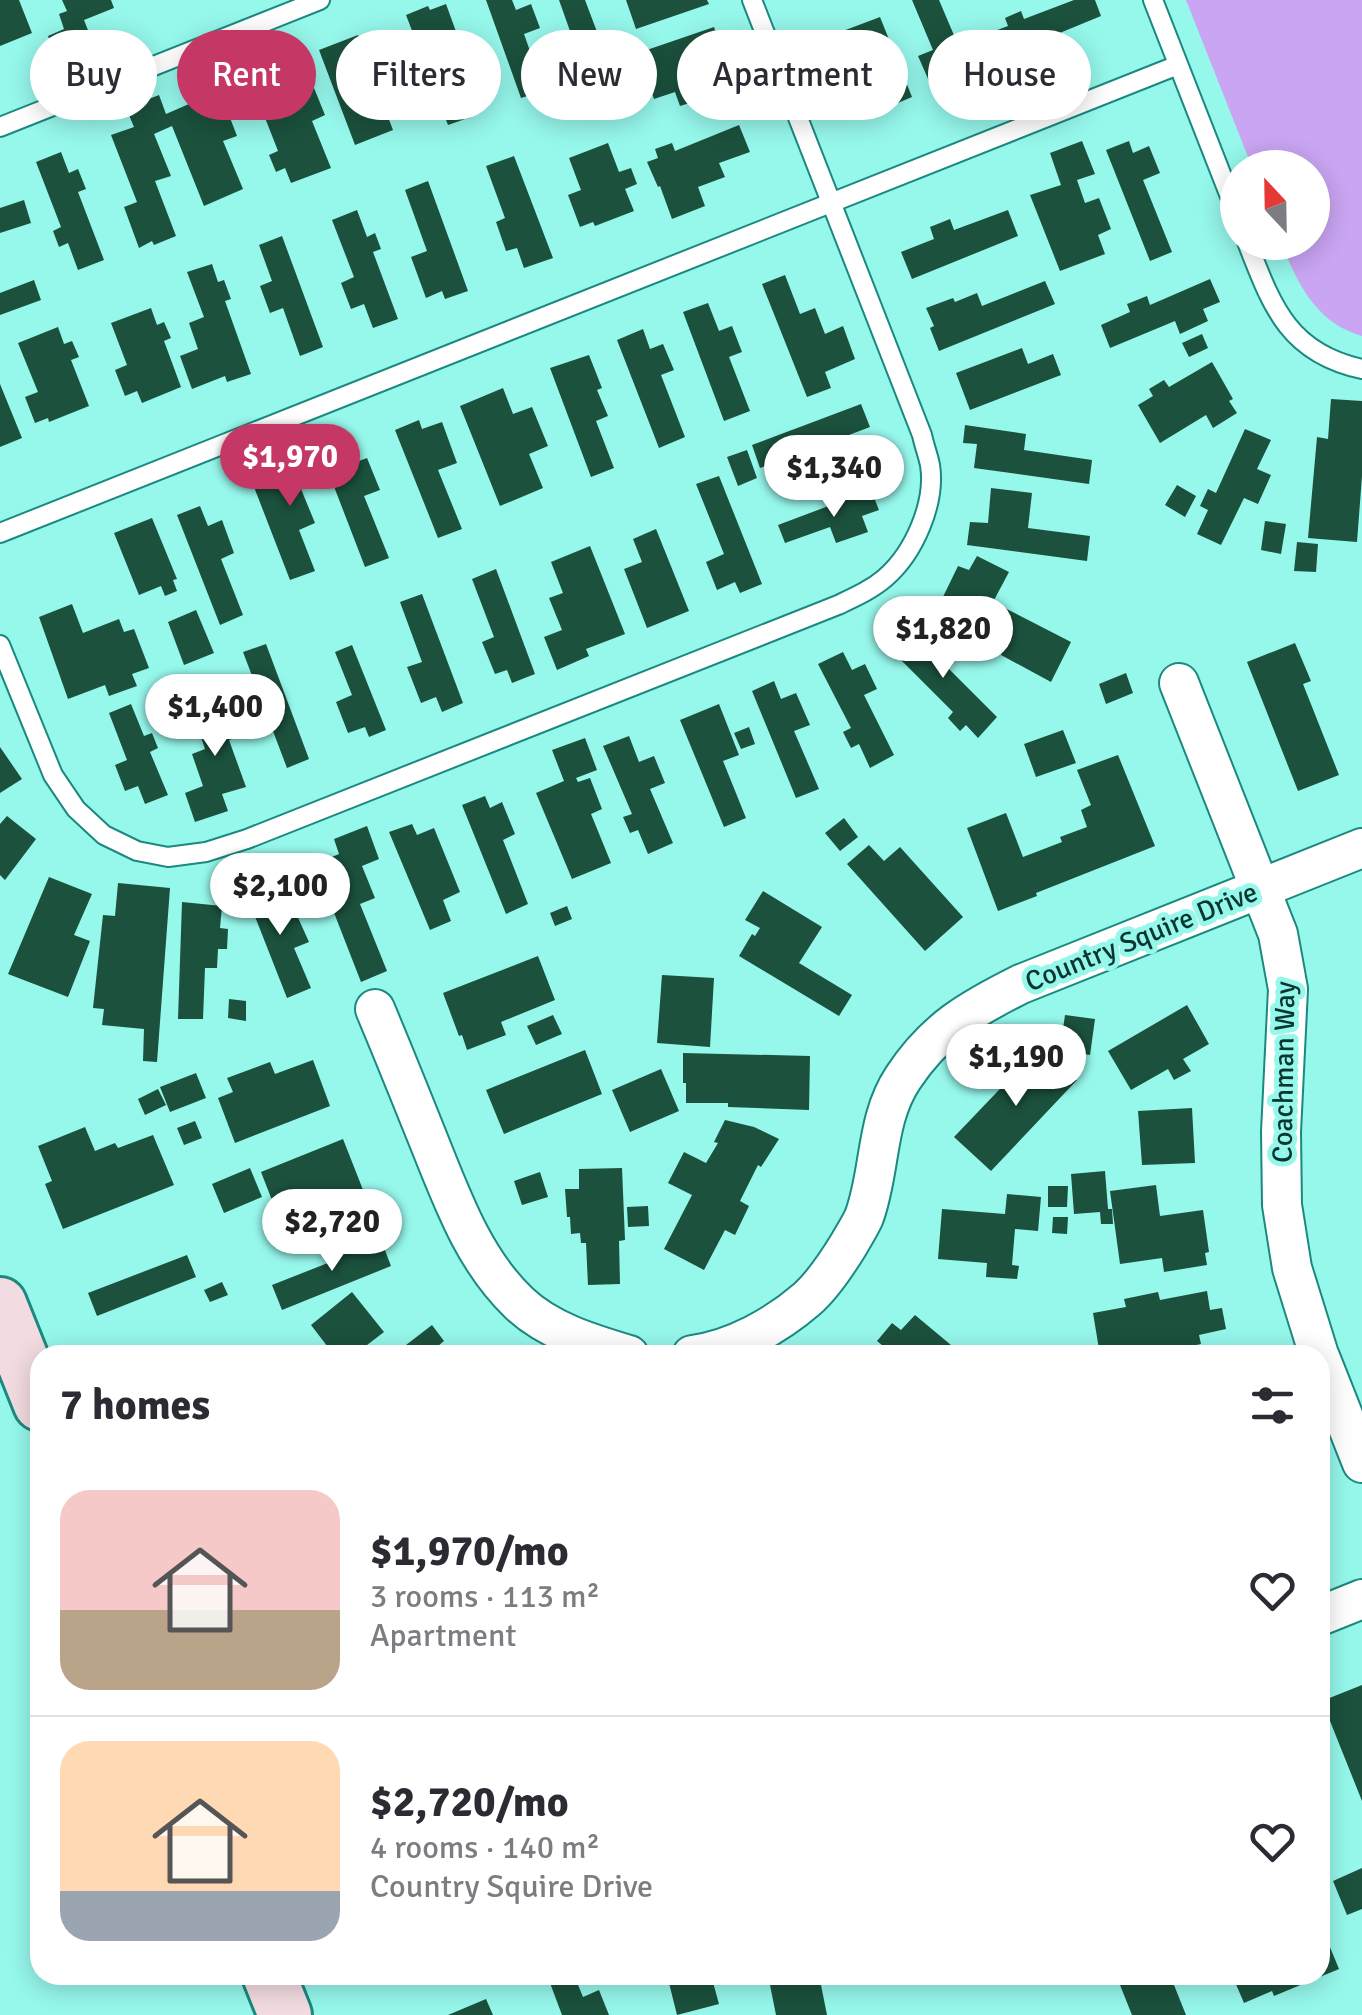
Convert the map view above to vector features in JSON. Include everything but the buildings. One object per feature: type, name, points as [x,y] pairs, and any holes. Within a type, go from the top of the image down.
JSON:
[{"type":"main road","points":[[0,1304],[23,1390]]},
{"type":"main road","points":[[273,1985],[285,2015]]},
{"type":"street","name":"Coachman Way","points":[[1179,683],[1278,934],[1288,989],[1282,1205],[1292,1268],[1316,1345]]},
{"type":"street","name":"Country Squire Drive","points":[[728,1345],[766,1328],[810,1296],[839,1260],[864,1218],[883,1120],[902,1080],[936,1036],[974,1008],[1021,984],[1362,848]]},
{"type":"street","points":[[376,1009],[456,1210],[482,1260],[520,1305],[554,1327],[595,1345]]},
{"type":"street","name":"Coachman Way","points":[[1330,1381],[1362,1463]]},
{"type":"street","points":[[1330,1612],[1362,1599]]},
{"type":"lane","points":[[0,127],[320,0]]},
{"type":"lane","points":[[0,645],[53,775],[76,810],[104,836],[137,852],[168,857],[206,852],[248,839],[801,620],[869,590],[888,575],[920,528],[930,496],[930,468],[922,435],[752,0]]},
{"type":"lane","points":[[1152,0],[1220,171]]},
{"type":"lane","points":[[0,533],[1178,64]]},
{"type":"lane","points":[[1255,260],[1277,313],[1298,338],[1322,356],[1362,370]]},
{"type":"shaded area","points":[[1186,0],[1362,0],[1362,336],[1332,322],[1321,312],[1288,260],[1330,260],[1330,150],[1245,150]]}]
